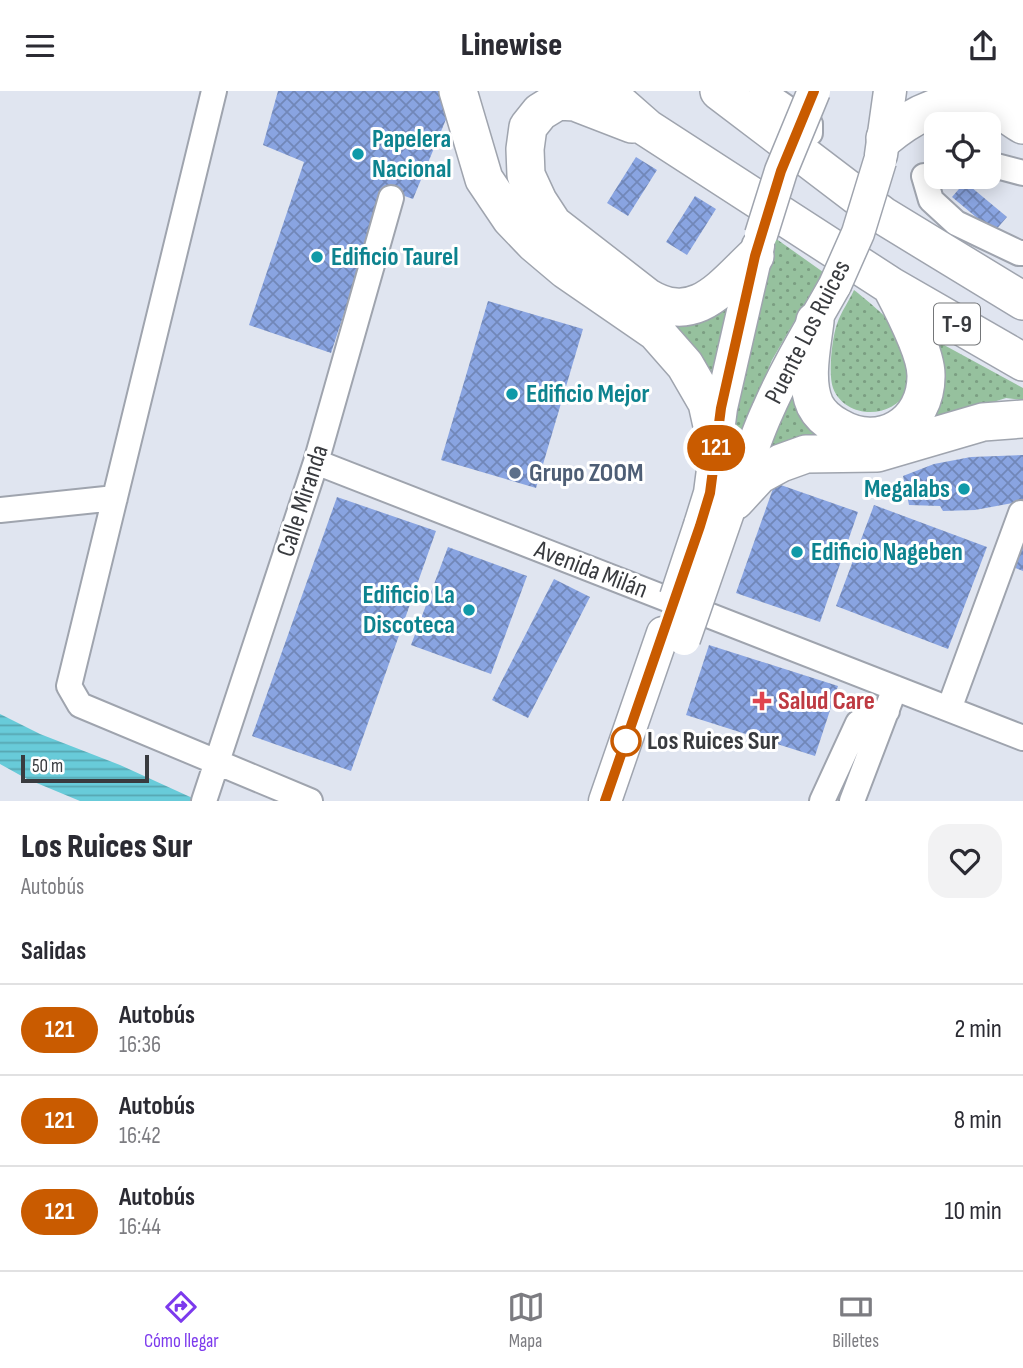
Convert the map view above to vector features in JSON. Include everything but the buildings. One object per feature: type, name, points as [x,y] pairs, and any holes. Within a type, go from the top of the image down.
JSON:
[{"type":"highway","points":[[458,91],[484,179],[511,219],[566,270],[656,332],[685,365],[707,403],[715,439],[714,458]]},
{"type":"highway","name":"T-9","points":[[605,91],[647,128],[891,286],[1023,362]]},
{"type":"highway","name":"T-9","points":[[719,91],[882,215],[1023,301]]},
{"type":"highway","points":[[647,128],[602,114],[575,102],[558,101],[540,113],[528,127],[526,175],[553,224],[647,297],[676,309],[699,303],[715,294],[758,246]]},
{"type":"highway","points":[[883,150],[920,113],[937,107],[974,102],[997,109],[1023,125]]},
{"type":"highway","points":[[905,229],[1013,268]]},
{"type":"highway","points":[[815,321],[811,385],[815,406],[827,421],[846,432],[881,436],[901,429],[920,408],[926,375],[912,327],[891,286]]},
{"type":"highway","points":[[732,507],[759,475],[806,454],[877,453],[983,422],[1023,419]]},
{"type":"main road","name":"Puente Los Ruices","points":[[628,801],[710,493],[721,408],[758,246],[781,171],[814,91]]},
{"type":"main road","name":"Puente Los Ruices","points":[[605,801],[732,507],[748,456],[768,409],[791,362],[835,285],[858,233],[883,150],[890,91]]},
{"type":"street","points":[[214,91],[69,686],[80,705],[215,767],[310,801]]},
{"type":"street","points":[[762,91],[810,124],[812,162]]},
{"type":"street","points":[[1001,167],[1023,173]]},
{"type":"street","points":[[928,189],[931,200],[957,223],[968,228],[1019,253],[1013,268],[968,228]]},
{"type":"street","name":"Calle Miranda","points":[[204,801],[316,462],[391,198]]},
{"type":"street","name":"Avenida Milán","points":[[316,462],[891,700],[949,709],[1023,738]]},
{"type":"street","points":[[0,510],[115,498]]},
{"type":"street","points":[[949,709],[1021,513]]},
{"type":"street","points":[[822,801],[858,723],[891,700]]},
{"type":"street","points":[[852,801],[891,700]]},
{"type":"green space","points":[[775,238],[823,272],[772,360],[729,464],[728,407]]},
{"type":"green space","points":[[854,290],[897,330],[910,349],[913,359],[907,391],[891,407],[880,411],[869,412],[848,406],[833,388],[831,356],[835,330]]},
{"type":"green space","points":[[730,296],[712,376],[691,344],[646,305]]},
{"type":"green space","points":[[933,339],[1023,388],[1023,400],[1006,398],[910,428]]},
{"type":"green space","points":[[793,369],[850,441],[792,443],[762,450]]},
{"type":"water","points":[[0,714],[40,734],[120,765],[199,801],[80,801],[27,779],[0,764]]},
{"type":"bus line","name":"121","points":[[605,801],[710,493],[721,408],[755,256],[781,171],[814,91]]},
{"type":"place","name":"Papelera Nacional","points":[[358,154]]},
{"type":"place","name":"Edificio Taurel","points":[[317,257]]},
{"type":"place","name":"Edificio Mejor","points":[[512,394]]},
{"type":"place","name":"Grupo ZOOM","points":[[515,473]]},
{"type":"place","name":"Megalabs","points":[[964,489]]},
{"type":"place","name":"Edificio Nageben","points":[[797,552]]},
{"type":"place","name":"Edificio La Discoteca","points":[[469,610]]},
{"type":"place","name":"Salud Care","points":[[762,701]]},
{"type":"place","name":"Los Ruices Sur","points":[[626,741]]}]
